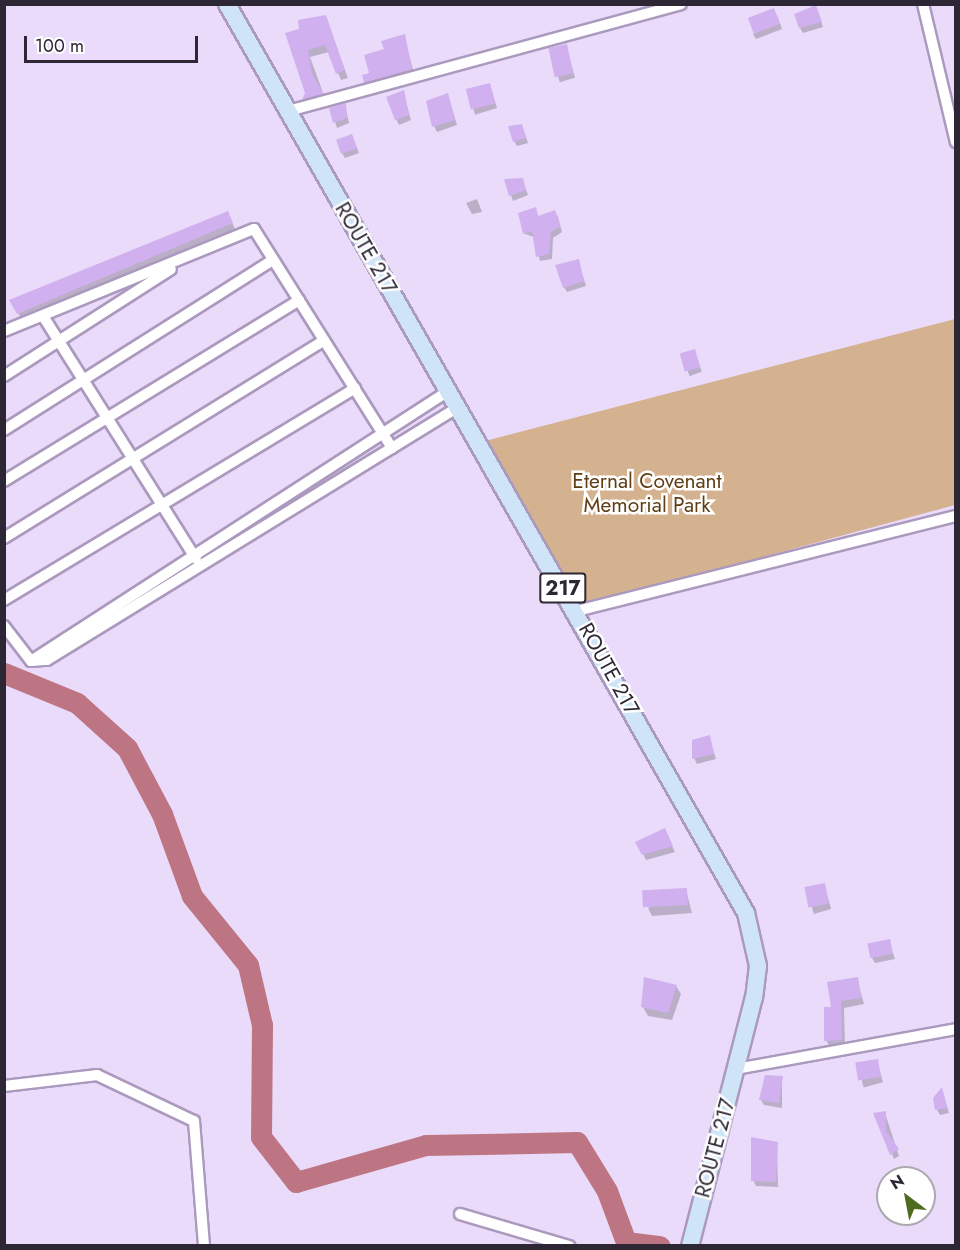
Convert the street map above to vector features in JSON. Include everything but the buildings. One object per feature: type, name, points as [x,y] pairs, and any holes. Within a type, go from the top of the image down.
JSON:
[{"type":"main road","name":"ROUTE 217","points":[[227,4],[448,391],[577,611],[746,914],[758,966],[736,1069],[690,1245]]},
{"type":"street","points":[[288,111],[681,4]]},
{"type":"street","points":[[923,4],[956,142]]},
{"type":"street","points":[[4,331],[254,229],[392,448]]},
{"type":"street","points":[[4,376],[191,255]]},
{"type":"street","points":[[4,430],[85,382],[273,260]]},
{"type":"street","points":[[4,481],[299,300]]},
{"type":"street","points":[[43,316],[201,567]]},
{"type":"street","points":[[4,538],[324,340]]},
{"type":"street","points":[[4,600],[355,388]]},
{"type":"street","points":[[31,661],[448,391]]},
{"type":"street","points":[[31,661],[47,660],[458,407]]},
{"type":"street","points":[[577,611],[956,516]]},
{"type":"street","points":[[4,626],[31,661]]},
{"type":"street","points":[[736,1069],[956,1029]]},
{"type":"street","points":[[4,1086],[97,1076],[194,1121],[204,1245]]},
{"type":"street","points":[[460,1214],[569,1245]]},
{"type":"green space","name":"Eternal Covenant Memorial Park","points":[[955,319],[955,505],[578,607],[481,442]]},
{"type":"waterway","points":[[4,673],[77,703],[127,748],[162,814],[192,896],[248,965],[262,1025],[261,1137],[296,1182],[426,1145],[577,1142],[607,1191],[626,1242],[660,1246]]}]
